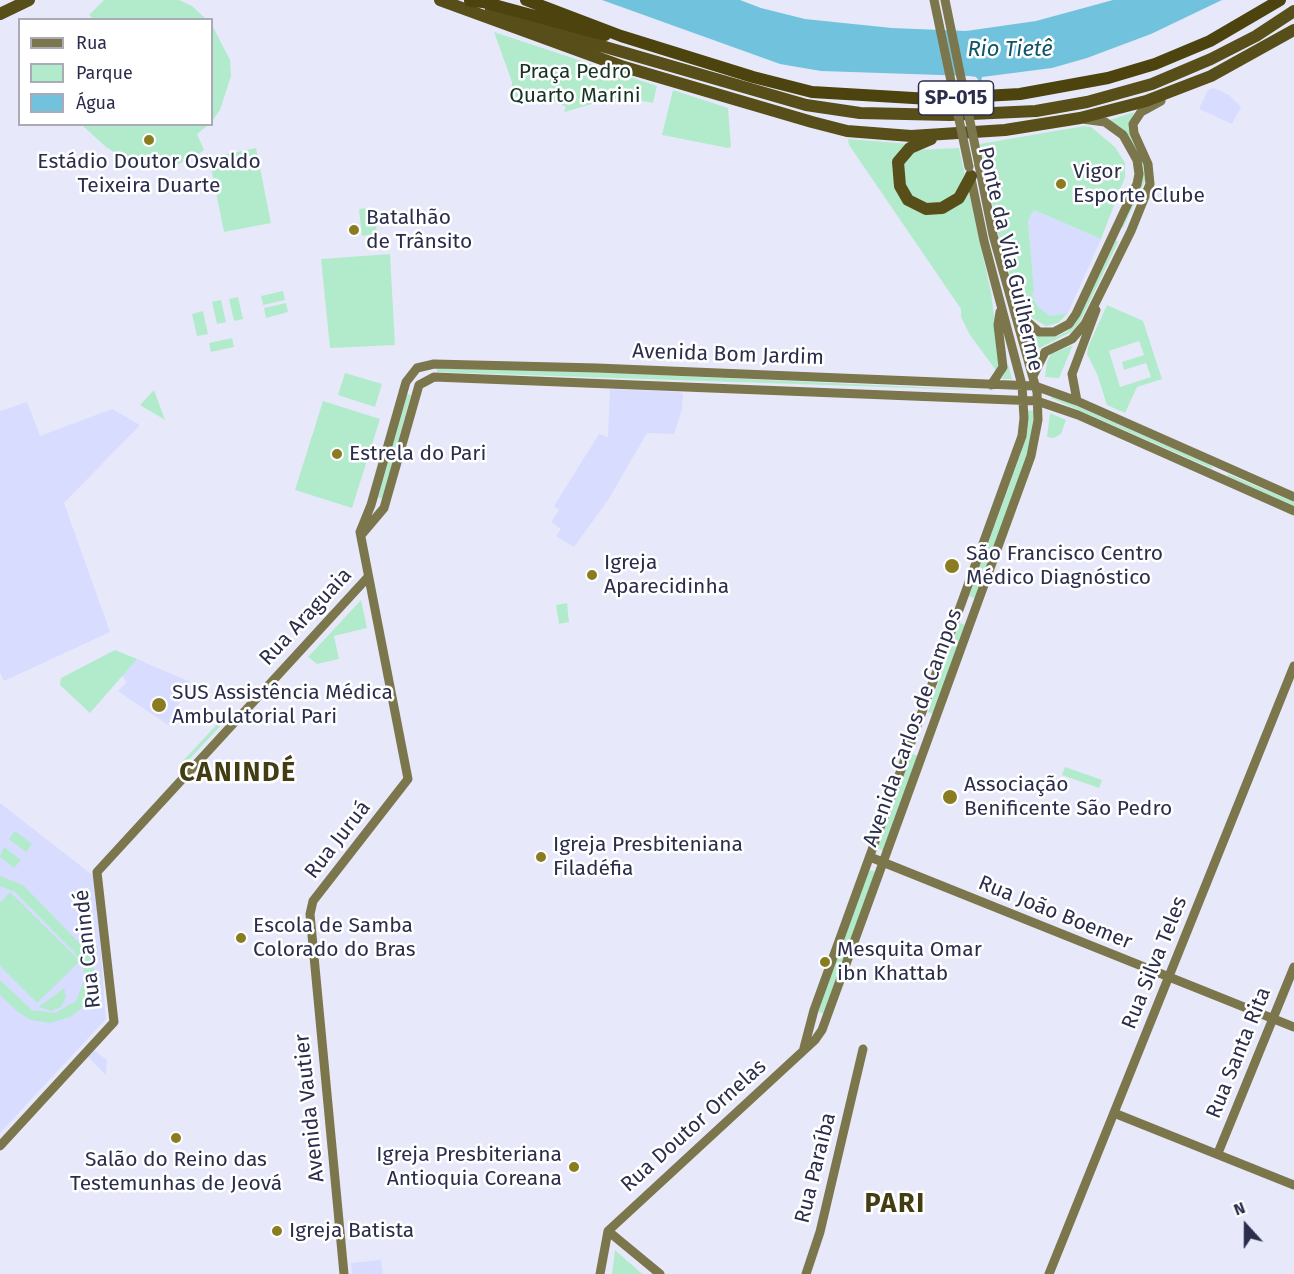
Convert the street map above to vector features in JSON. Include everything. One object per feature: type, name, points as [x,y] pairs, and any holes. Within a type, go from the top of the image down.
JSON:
[{"type":"highway","points":[[0,14],[29,0]]},
{"type":"highway","points":[[440,0],[621,66],[847,131],[942,136]]},
{"type":"highway","points":[[469,0],[598,35],[621,36]]},
{"type":"highway","points":[[469,0],[567,36],[806,105],[860,113],[950,114],[1036,111],[1087,102],[1152,84],[1211,60],[1294,11]]},
{"type":"highway","name":"SP-015","points":[[526,0],[621,36],[753,77],[812,92],[930,99],[974,98],[1065,87],[1155,64],[1210,41],[1280,0]]},
{"type":"highway","points":[[970,171],[959,198],[934,210],[917,206],[903,194],[897,174],[902,156],[921,142],[942,136],[1080,118],[1146,101],[1191,84],[1253,54],[1294,30]]},
{"type":"highway","points":[[778,112],[879,121],[930,122],[950,114]]},
{"type":"main road","name":"Ponte da Vila Guilherme","points":[[934,0],[1000,306],[1022,385]]},
{"type":"main road","name":"Ponte da Vila Guilherme","points":[[945,0],[993,235],[1033,376]]},
{"type":"main road","points":[[1033,376],[1041,356],[1049,348],[1078,334],[1096,304],[1150,184],[1148,164],[1133,131],[1135,119],[1144,109],[1187,91],[1191,84]]},
{"type":"main road","points":[[1014,311],[1035,330],[1043,333],[1054,332],[1069,324],[1076,314],[1138,180],[1136,157],[1121,133],[1105,122],[1080,118]]},
{"type":"main road","points":[[1077,401],[1072,374],[1096,316],[1096,304]]},
{"type":"main road","points":[[992,385],[1003,367],[998,325],[1000,306]]},
{"type":"main road","name":"Avenida Bom Jardim","points":[[419,368],[440,364],[597,368],[1035,386],[1077,401],[1294,497]]},
{"type":"main road","points":[[361,537],[386,503],[416,396],[421,382],[430,378],[419,368]]},
{"type":"main road","name":"Rua Araguaia","points":[[97,872],[368,577],[361,527],[373,498],[406,382],[419,368]]},
{"type":"main road","name":"Avenida Carlos de Campos","points":[[822,1030],[1031,456],[1038,420],[1038,401],[1033,376]]},
{"type":"main road","name":"Avenida Bom Jardim","points":[[430,378],[1038,401],[1086,419],[1294,511]]},
{"type":"main road","points":[[406,382],[413,386],[416,396]]},
{"type":"main road","name":"Avenida Carlos de Campos","points":[[804,1048],[870,857],[1017,451],[1024,418],[1022,385]]},
{"type":"main road","points":[[373,498],[378,504],[386,503]]},
{"type":"main road","name":"Rua Juruá","points":[[312,939],[310,914],[313,901],[408,779],[368,577]]},
{"type":"main road","name":"Rua Silva Teles","points":[[1049,1274],[1294,666]]},
{"type":"main road","name":"Rua João Boemer","points":[[870,857],[1294,1027]]},
{"type":"main road","name":"Rua Canindé","points":[[0,1146],[114,1022],[97,872]]},
{"type":"main road","name":"Avenida Vautier","points":[[312,939],[344,1274]]},
{"type":"main road","name":"Rua Santa Rita","points":[[1218,1153],[1294,967]]},
{"type":"main road","name":"Rua Doutor Ornelas","points":[[608,1231],[804,1048],[816,1040],[822,1030]]},
{"type":"main road","name":"Rua Paraíba","points":[[806,1274],[820,1232],[863,1049]]},
{"type":"main road","points":[[1114,1113],[1294,1185]]},
{"type":"main road","points":[[600,1274],[608,1231],[660,1274]]},
{"type":"shaded area","points":[[1214,88],[1229,95],[1241,107],[1232,124],[1199,109],[1208,90]]},
{"type":"shaded area","points":[[1034,210],[1101,239],[1068,313],[1050,316],[1038,307],[1032,295],[1034,291],[1028,221]]},
{"type":"shaded area","points":[[610,389],[681,392],[683,395],[682,409],[674,434],[647,433],[608,500],[574,547],[556,536],[561,529],[551,522],[559,510],[554,506],[599,434],[608,437]]},
{"type":"shaded area","points":[[27,402],[40,436],[112,409],[140,425],[64,503],[110,632],[4,681],[0,672],[0,411]]},
{"type":"shaded area","name":"SUS Assistência Médica Ambulatorial Pari","points":[[137,659],[190,682],[168,725],[118,691],[127,682],[121,675]]},
{"type":"shaded area","points":[[0,803],[95,877],[106,1019],[0,1133]]},
{"type":"shaded area","points":[[94,1050],[107,1060],[106,1075],[87,1056]]},
{"type":"shaded area","points":[[381,1260],[383,1274],[352,1274],[351,1263]]},
{"type":"green space","points":[[104,0],[179,0],[192,6],[205,18],[93,18],[89,15]]},
{"type":"green space","name":"Estádio Doutor Osvaldo Teixeira Duarte","points":[[213,27],[230,60],[231,76],[220,110],[213,120]]},
{"type":"green space","name":"Praça Pedro Quarto Marini","points":[[494,32],[657,86],[653,103],[628,98],[613,98],[564,112],[566,107],[545,96],[545,90],[511,98],[512,82]]},
{"type":"green space","points":[[673,90],[728,108],[731,147],[662,135]]},
{"type":"green space","points":[[1134,112],[1131,123],[1145,164],[1145,181],[1123,228],[1121,226],[1142,173],[1110,120]]},
{"type":"green space","name":"Estádio Doutor Osvaldo Teixeira Duarte","points":[[83,126],[207,126],[197,134],[204,150],[193,158],[178,164],[154,165],[123,158],[106,147]]},
{"type":"green space","name":"Vigor Esporte Clube","points":[[1084,126],[1091,127],[1115,147],[1125,163],[1125,177],[1101,239],[1034,210],[1028,221],[1034,291],[1032,295],[1038,307],[1050,316],[1068,313],[1058,323],[1046,326],[1029,316],[1017,301],[998,233],[980,144]]},
{"type":"green space","points":[[848,139],[910,144],[915,150],[959,148],[991,292],[1002,378],[1008,364],[1012,379],[990,379],[995,376],[995,369],[970,335],[961,317],[961,309],[849,145]]},
{"type":"green space","points":[[256,148],[271,223],[224,232],[209,158]]},
{"type":"green space","points":[[374,207],[377,234],[362,236],[359,209]]},
{"type":"green space","points":[[1116,240],[1118,242],[1080,322],[1071,332],[1032,352],[1022,321],[1041,336],[1055,337],[1068,331],[1075,322]]},
{"type":"green space","points":[[390,254],[395,345],[330,348],[321,259]]},
{"type":"green space","points":[[283,291],[285,300],[263,305],[261,296]]},
{"type":"green space","points":[[238,297],[243,319],[234,321],[229,299]]},
{"type":"green space","points":[[221,300],[226,322],[217,324],[212,302]]},
{"type":"green space","points":[[286,303],[288,312],[266,318],[264,308]]},
{"type":"green space","points":[[1107,305],[1143,321],[1162,379],[1137,387],[1125,413],[1107,405],[1097,374],[1087,354]],"holes":[[[1139,341],[1144,355],[1122,362],[1124,370],[1146,363],[1151,377],[1120,387],[1109,351]]]},
{"type":"green space","points":[[203,311],[208,334],[197,336],[192,314]]},
{"type":"green space","points":[[232,338],[234,347],[211,352],[209,343]]},
{"type":"green space","points":[[1073,345],[1059,378],[1045,377],[1047,362],[1051,354]]},
{"type":"green space","points":[[437,368],[597,372],[1004,391],[437,372]]},
{"type":"green space","points":[[345,373],[382,384],[375,407],[338,395]]},
{"type":"green space","points":[[154,390],[165,420],[140,405]]},
{"type":"green space","points":[[407,394],[411,395],[382,499],[378,497]]},
{"type":"green space","points":[[1052,395],[1211,465],[1213,469],[1051,398]]},
{"type":"green space","name":"Estrela do Pari","points":[[323,401],[380,419],[352,508],[295,490]]},
{"type":"green space","points":[[1027,410],[1034,411],[1028,455],[976,599],[969,596],[1021,453]]},
{"type":"green space","points":[[1050,413],[1066,420],[1061,434],[1054,438],[1047,437]]},
{"type":"green space","points":[[1228,474],[1294,502],[1294,506],[1227,476]]},
{"type":"green space","points":[[361,600],[367,628],[334,636],[339,659],[317,664],[308,657]]},
{"type":"green space","points":[[567,603],[569,622],[559,624],[556,605]]},
{"type":"green space","points":[[959,623],[966,625],[934,714],[928,712]]},
{"type":"green space","points":[[115,650],[137,659],[90,713],[60,685],[61,678]]},
{"type":"green space","points":[[221,720],[224,722],[185,764],[182,762]]},
{"type":"green space","points":[[912,754],[919,756],[884,851],[877,848]]},
{"type":"green space","points":[[1065,767],[1102,780],[1099,788],[1062,775]]},
{"type":"green space","points":[[15,831],[32,844],[26,852],[9,839]]},
{"type":"green space","points":[[4,847],[21,860],[14,868],[0,857]]},
{"type":"green space","points":[[869,870],[876,872],[824,1014],[817,1011]]},
{"type":"green space","points":[[0,876],[23,885],[90,954],[95,973],[92,993],[81,1009],[70,1017],[50,1023],[31,1020],[19,1013],[0,995],[0,980],[32,1010],[55,1013],[76,1001],[85,979],[83,967],[74,952],[15,892],[0,886]]},
{"type":"green space","points":[[10,892],[80,961],[37,1003],[0,966],[0,903]]},
{"type":"green space","points":[[64,988],[66,997],[61,1007],[51,1011],[39,1007]]},
{"type":"green space","points":[[615,1250],[640,1272],[643,1274],[612,1274]]},
{"type":"water","name":"Rio Tietê","points":[[602,0],[740,0],[805,19],[892,28],[966,31],[1036,21],[1113,0],[1222,0],[1151,34],[1087,58],[1052,68],[982,77],[981,83],[976,77],[970,76],[821,71],[780,64]]},
{"type":"place","name":"Estádio Doutor Osvaldo Teixeira Duarte","points":[[149,140]]},
{"type":"place","name":"Vigor Esporte Clube","points":[[1061,184]]},
{"type":"place","name":"Batalhão de Trânsito","points":[[354,230]]},
{"type":"place","name":"Estrela do Pari","points":[[337,454]]},
{"type":"place","name":"São Francisco Centro Médico Diagnóstico","points":[[952,566]]},
{"type":"place","name":"Igreja Aparecidinha","points":[[592,575]]},
{"type":"place","name":"SUS Assistência Médica Ambulatorial Pari","points":[[159,705]]},
{"type":"place","name":"Associação Benificente São Pedro","points":[[950,797]]},
{"type":"place","name":"Igreja Presbiteniana Filadéfia","points":[[541,857]]},
{"type":"place","name":"Escola de Samba Colorado do Bras","points":[[241,938]]},
{"type":"place","name":"Mesquita Omar ibn Khattab","points":[[825,962]]},
{"type":"place","name":"Salão do Reino das Testemunhas de Jeová","points":[[176,1138]]},
{"type":"place","name":"Igreja Presbiteriana Antioquia Coreana","points":[[574,1167]]},
{"type":"place","name":"Igreja Batista","points":[[277,1231]]},
{"type":"district","name":"CANINDÉ","points":[[238,773]]},
{"type":"district","name":"PARI","points":[[895,1204]]}]
